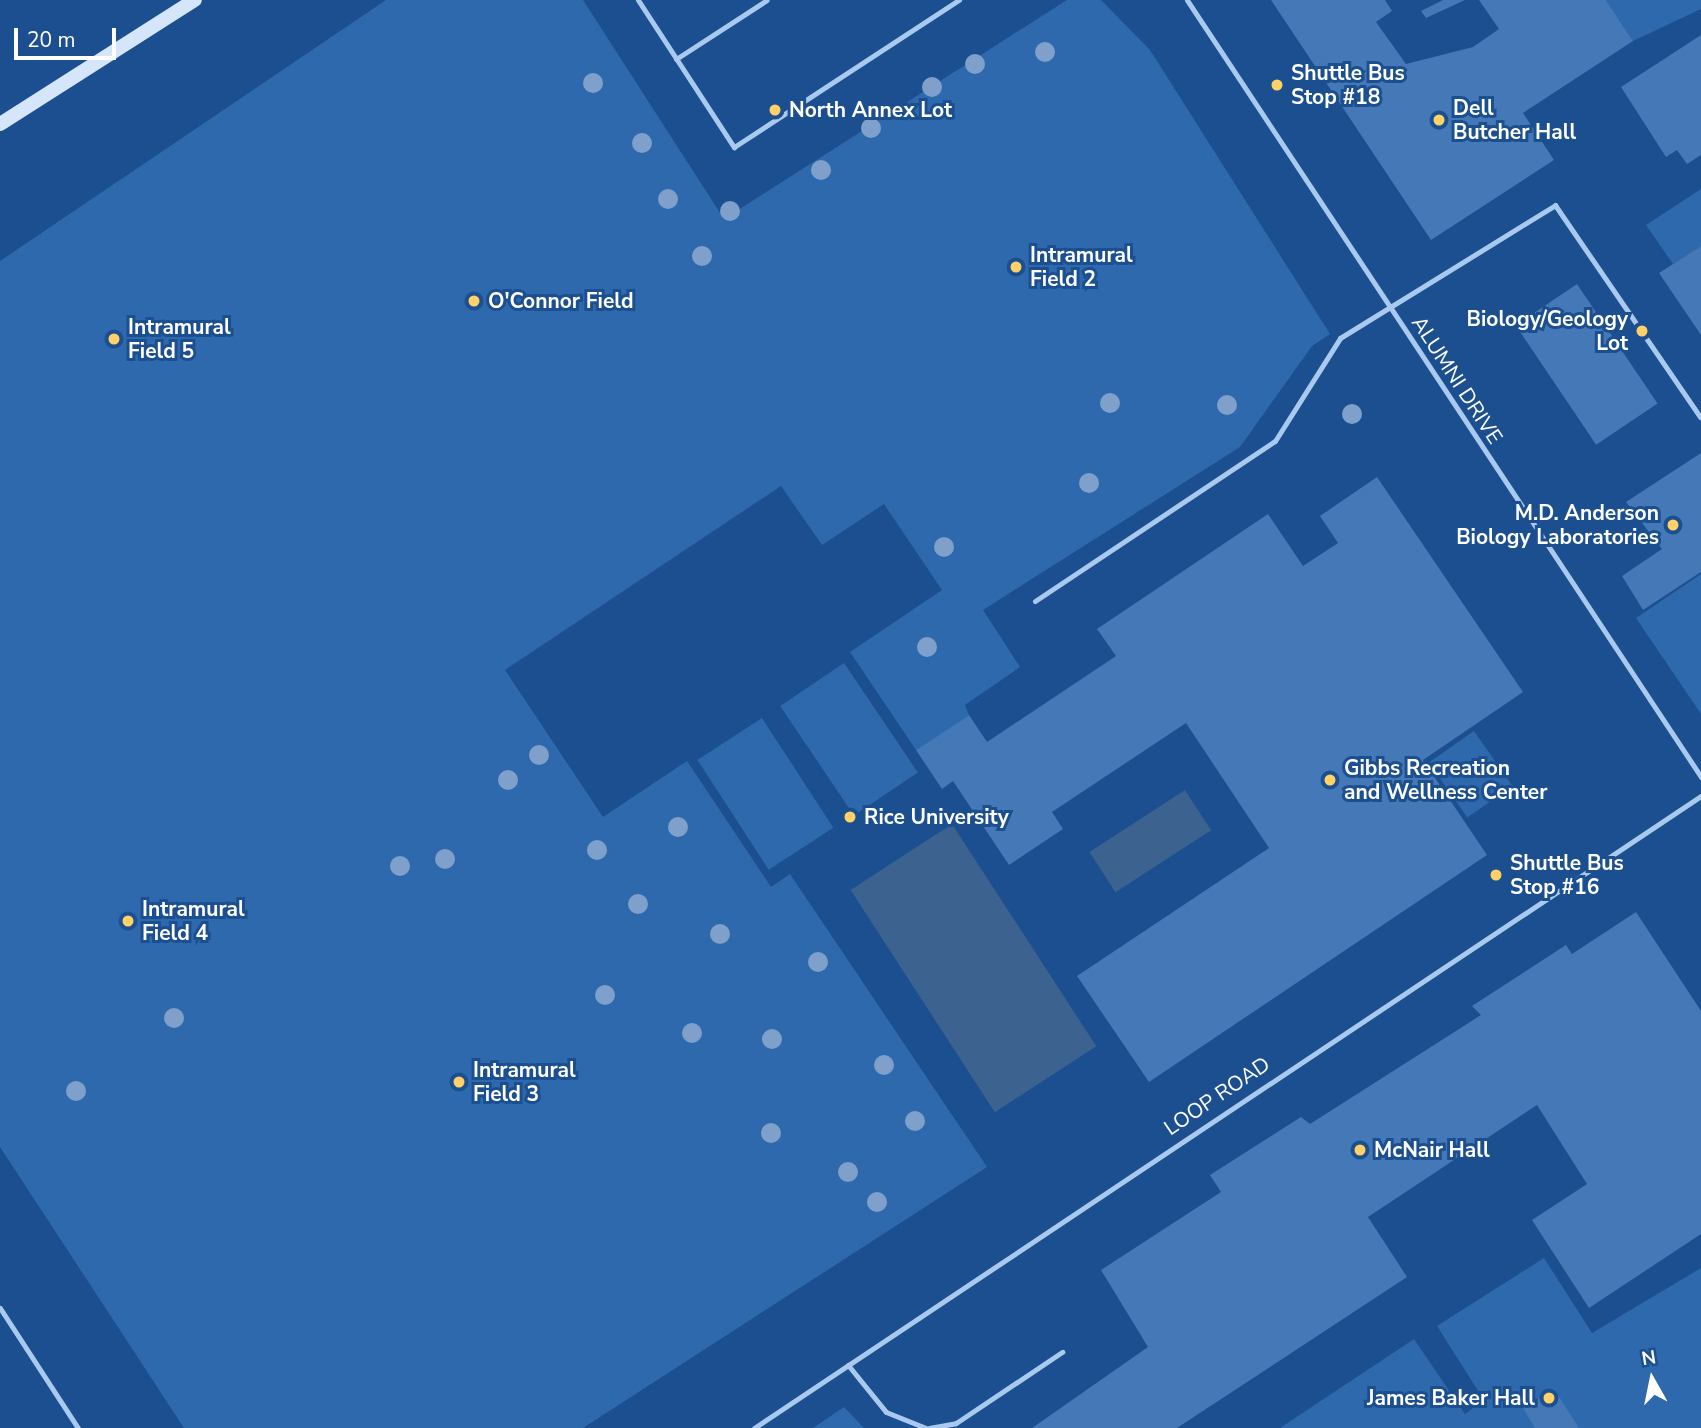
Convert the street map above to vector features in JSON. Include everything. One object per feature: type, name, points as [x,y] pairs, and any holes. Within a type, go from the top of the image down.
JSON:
[{"type":"main road","points":[[0,124],[195,0]]},
{"type":"lane","points":[[638,0],[734,147],[959,0]]},
{"type":"lane","points":[[676,59],[767,0]]},
{"type":"lane","name":"ALUMNI DRIVE","points":[[1187,0],[1701,777]]},
{"type":"lane","points":[[1035,601],[1275,441],[1340,338],[1389,305],[1418,294],[1555,205],[1700,417]]},
{"type":"lane","name":"LOOP ROAD","points":[[754,1428],[1701,796]]},
{"type":"lane","points":[[0,1308],[78,1428]]},
{"type":"lane","points":[[848,1365],[886,1412],[928,1428],[956,1423],[1062,1352]]},
{"type":"shaded area","points":[[386,0],[583,0],[724,219],[1067,0],[1101,0],[1150,50],[1330,334],[1312,346],[1240,447],[983,610],[1020,667],[965,705],[969,715],[916,750],[850,652],[942,590],[884,504],[822,545],[781,486],[505,670],[603,817],[687,761],[771,887],[790,874],[987,1167],[583,1428],[184,1428],[0,1147],[0,261]]},
{"type":"shaded area","points":[[1606,0],[1701,0],[1701,9],[1633,41]]},
{"type":"shaded area","points":[[1701,189],[1701,246],[1673,264],[1646,225]]},
{"type":"shaded area","points":[[1701,574],[1701,714],[1636,618]]},
{"type":"shaded area","points":[[844,663],[918,772],[854,815],[780,706]]},
{"type":"shaded area","points":[[762,718],[833,828],[769,870],[697,760]]},
{"type":"shaded area","points":[[1474,731],[1512,786],[1467,817],[1429,763]]},
{"type":"shaded area","points":[[1185,790],[1211,830],[1116,892],[1089,852]]},
{"type":"shaded area","points":[[952,824],[1096,1046],[995,1112],[851,890]]},
{"type":"shaded area","points":[[1544,1258],[1592,1333],[1701,1268],[1701,1428],[1280,1428],[1414,1339],[1465,1414],[1484,1400],[1437,1326]]},
{"type":"shaded area","points":[[844,1407],[864,1428],[813,1428]]},
{"type":"building","name":"Dell Butcher Hall","points":[[1271,0],[1385,0],[1392,11],[1376,22],[1406,64],[1473,47],[1499,29],[1479,0],[1606,0],[1633,41],[1523,113],[1554,160],[1431,240]]},
{"type":"building","points":[[1443,0],[1465,0],[1426,18],[1421,11]]},
{"type":"building","points":[[1701,35],[1701,155],[1687,164],[1677,150],[1666,157],[1621,87]]},
{"type":"building","points":[[1701,246],[1701,335],[1659,273]]},
{"type":"building","points":[[1577,284],[1658,403],[1596,445],[1516,325]]},
{"type":"building","name":"M.D. Anderson Biology Laboratories","points":[[1701,453],[1701,572],[1643,610],[1622,576],[1662,549],[1626,502]]},
{"type":"building","name":"Gibbs Recreation and Wellness Center","points":[[1377,477],[1523,692],[1423,760],[1487,855],[1149,1082],[1077,976],[1269,848],[1186,723],[1052,812],[1063,829],[1009,865],[953,781],[942,789],[916,750],[969,715],[987,742],[1116,656],[1097,629],[1268,514],[1303,566],[1338,543],[1320,516]]},
{"type":"building","name":"McNair Hall","points":[[1636,912],[1701,1011],[1701,1234],[1589,1308],[1532,1220],[1587,1184],[1537,1105],[1368,1217],[1407,1277],[1177,1428],[1032,1428],[1148,1347],[1101,1270],[1221,1192],[1210,1175],[1301,1117],[1310,1124],[1481,1015],[1472,1006],[1566,945],[1572,954]]},
{"type":"building","name":"James Baker Hall","points":[[1554,1389],[1579,1428],[1535,1428],[1523,1408]]},
{"type":"place","name":"Shuttle Bus Stop #18","points":[[1277,85]]},
{"type":"place","name":"North Annex Lot","points":[[775,110]]},
{"type":"place","name":"Dell Butcher Hall","points":[[1439,120]]},
{"type":"place","name":"Intramural Field 2","points":[[1016,267]]},
{"type":"place","name":"O'Connor Field","points":[[474,301]]},
{"type":"place","name":"Biology/Geology Lot","points":[[1642,331]]},
{"type":"place","name":"Intramural Field 5","points":[[114,339]]},
{"type":"place","name":"M.D. Anderson Biology Laboratories","points":[[1673,525]]},
{"type":"place","name":"Gibbs Recreation and Wellness Center","points":[[1330,780]]},
{"type":"place","name":"Rice University","points":[[850,817]]},
{"type":"place","name":"Shuttle Bus Stop #16","points":[[1496,875]]},
{"type":"place","name":"Intramural Field 4","points":[[128,921]]},
{"type":"place","name":"Intramural Field 3","points":[[459,1082]]},
{"type":"place","name":"McNair Hall","points":[[1360,1150]]},
{"type":"place","name":"James Baker Hall","points":[[1549,1398]]}]
